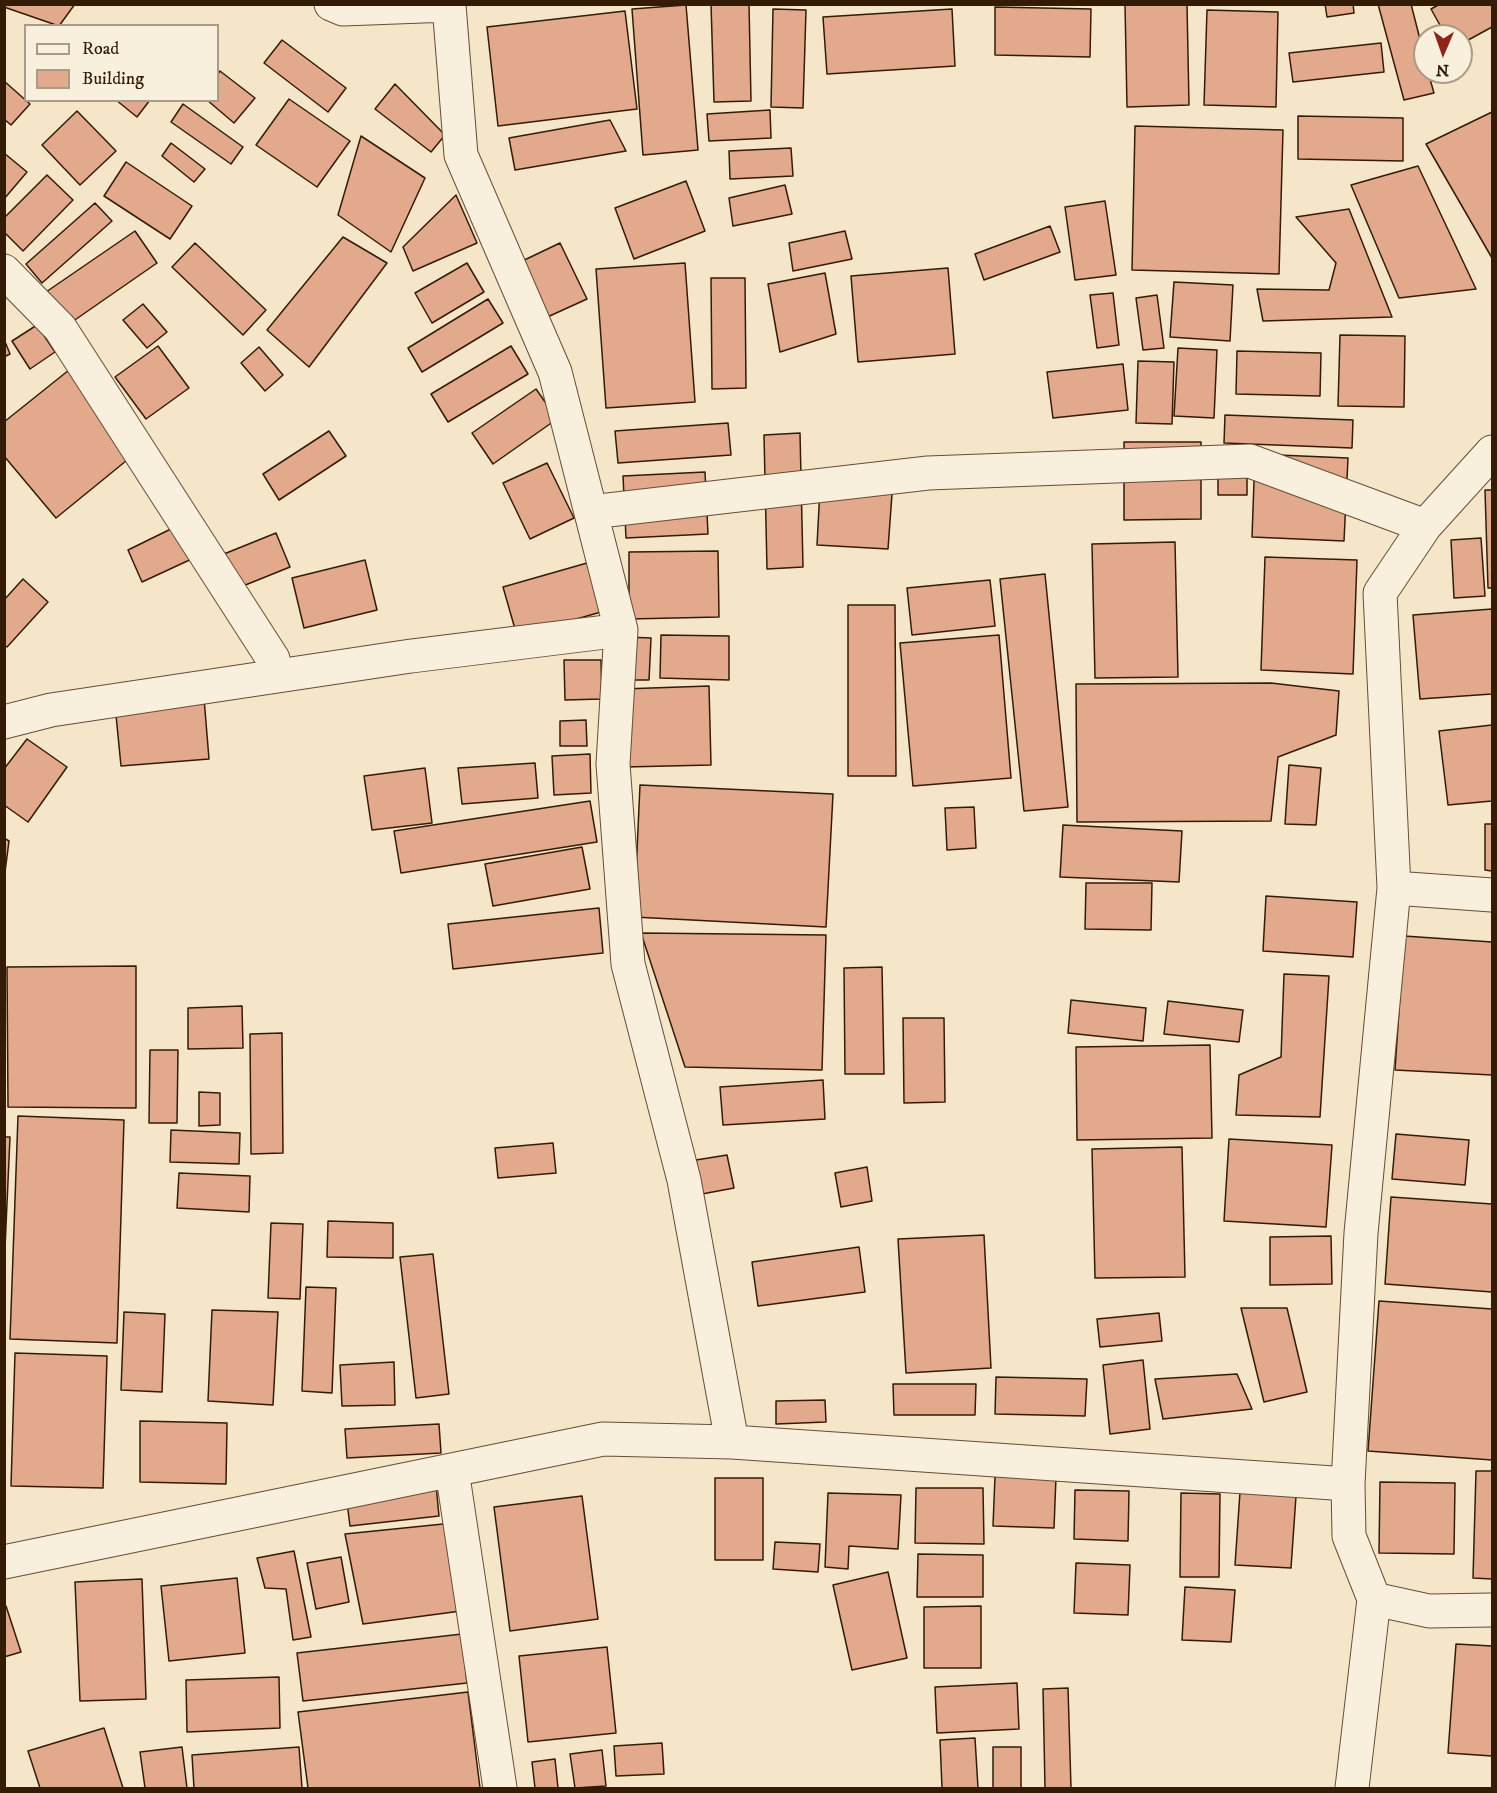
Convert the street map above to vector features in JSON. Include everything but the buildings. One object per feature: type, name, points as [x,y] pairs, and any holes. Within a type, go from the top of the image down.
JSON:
[{"type":"street","points":[[331,4],[343,9],[454,4]]},
{"type":"street","points":[[449,5],[461,155],[555,372],[621,630],[613,764],[628,964],[684,1180],[732,1442]]},
{"type":"street","points":[[4,271],[60,328],[273,659]]},
{"type":"street","points":[[1352,1788],[1374,1599],[1349,1536],[1348,1484],[1361,1233],[1394,888],[1380,593],[1425,525],[1492,452]]},
{"type":"street","points":[[591,512],[928,472],[1250,462],[1425,525]]},
{"type":"street","points":[[4,722],[51,710],[411,656],[621,630]]},
{"type":"street","points":[[1394,888],[1492,895]]},
{"type":"street","points":[[4,1562],[603,1439],[732,1442],[1348,1484]]},
{"type":"street","points":[[452,1470],[500,1788]]},
{"type":"street","points":[[1374,1599],[1429,1611],[1492,1610]]}]
